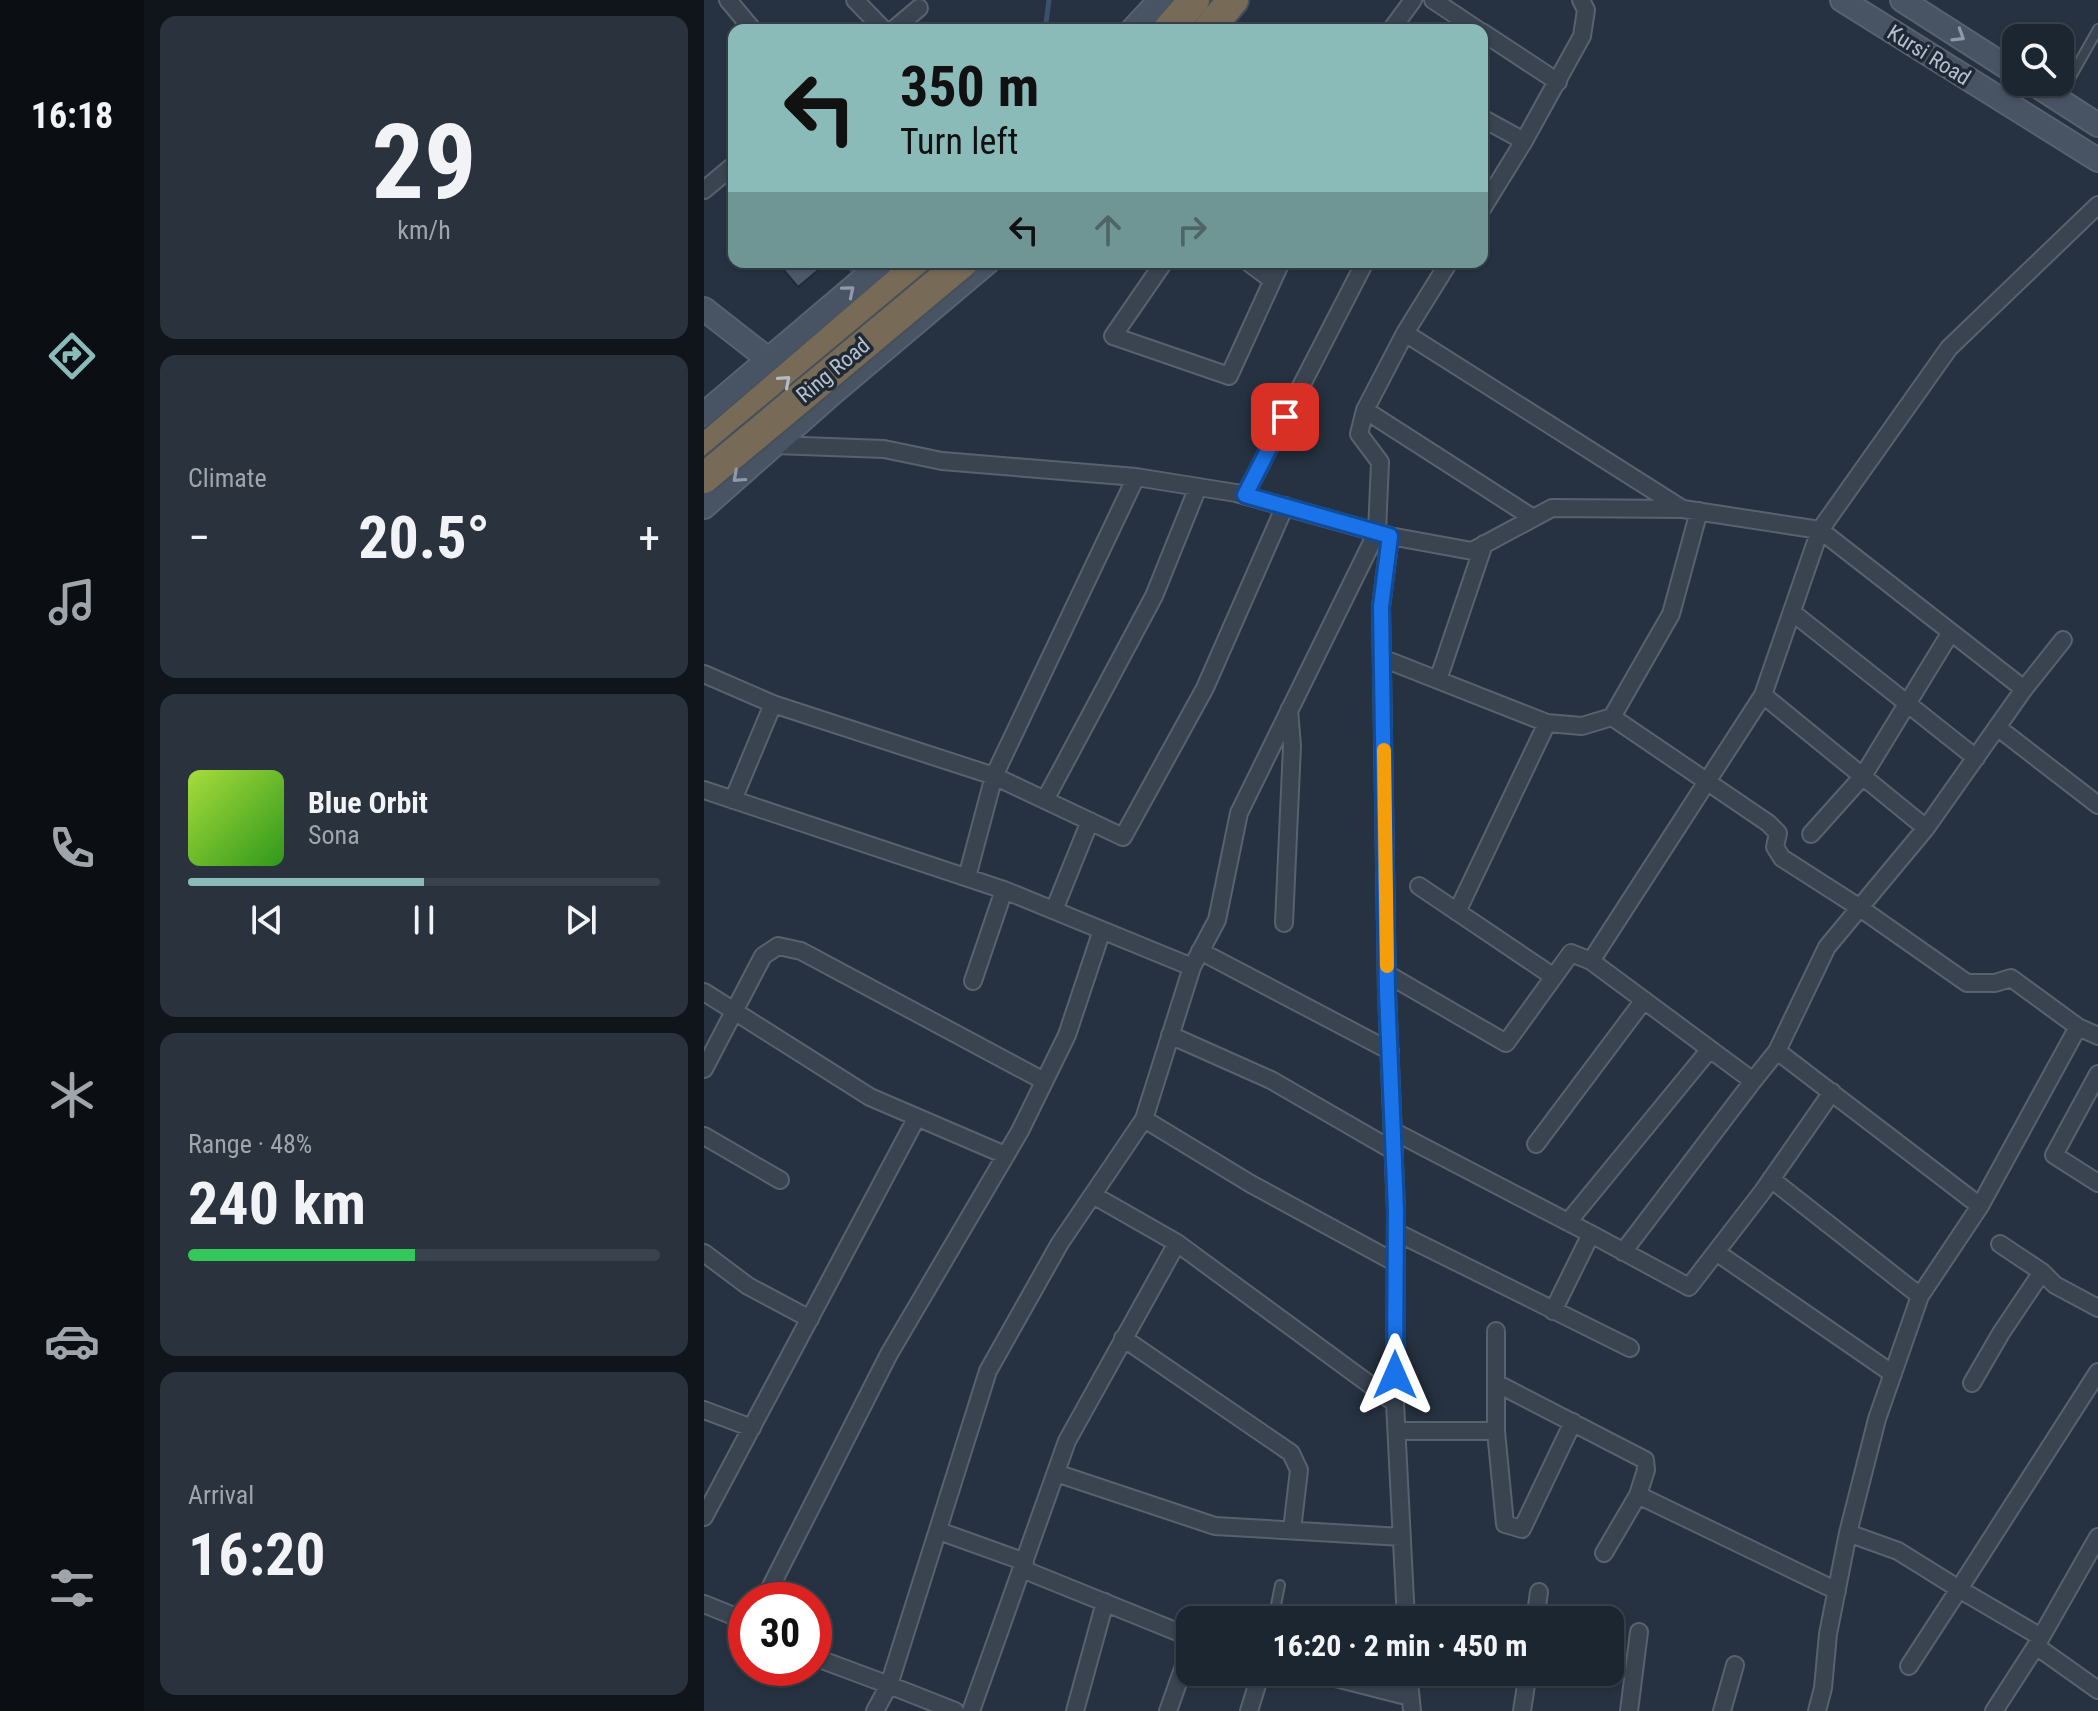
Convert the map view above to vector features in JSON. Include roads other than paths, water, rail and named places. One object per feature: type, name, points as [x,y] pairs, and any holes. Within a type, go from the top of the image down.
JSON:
[{"type":"highway","points":[[1173,24],[1194,0]]},
{"type":"highway","points":[[1213,24],[1233,0]]},
{"type":"highway","name":"Ring Road","points":[[704,450],[916,268]]},
{"type":"highway","name":"Ring Road","points":[[704,478],[962,268]]},
{"type":"street","points":[[728,0],[748,24]]},
{"type":"street","points":[[855,0],[878,24]]},
{"type":"street","points":[[1138,24],[1160,0]]},
{"type":"street","points":[[1228,24],[1247,0]]},
{"type":"street","points":[[1395,24],[1413,0]]},
{"type":"street","points":[[1433,0],[1469,24]]},
{"type":"street","points":[[1488,199],[1582,36],[1586,10],[1581,0]]},
{"type":"street","name":"Kursi Road","points":[[1842,0],[2098,160]]},
{"type":"street","name":"Kursi Road","points":[[1902,0],[2002,64]]},
{"type":"street","points":[[900,24],[919,8]]},
{"type":"street","points":[[1488,36],[1558,82]]},
{"type":"street","points":[[2052,96],[2098,125]]},
{"type":"street","points":[[2044,126],[2058,100]]},
{"type":"street","points":[[1488,121],[1524,141]]},
{"type":"street","points":[[704,190],[728,170]]},
{"type":"street","points":[[1591,961],[1763,695],[1820,530],[1949,348],[2098,205]]},
{"type":"street","points":[[704,414],[764,355],[875,268]]},
{"type":"street","points":[[704,507],[775,445],[962,268]]},
{"type":"street","points":[[1160,268],[1113,336],[1229,376],[1278,268]]},
{"type":"street","points":[[1256,268],[1272,280]]},
{"type":"street","points":[[1245,495],[1362,268]]},
{"type":"street","points":[[1405,1606],[1395,1403],[1396,1232],[1387,974],[1381,607],[1383,534],[1380,462],[1359,434],[1365,410],[1405,333],[1445,268]]},
{"type":"street","points":[[704,309],[764,355]]},
{"type":"street","points":[[1405,333],[1691,510]]},
{"type":"street","points":[[1365,410],[1533,518]]},
{"type":"street","points":[[775,445],[884,449],[942,461],[1136,477],[1245,495],[1383,534],[1472,551],[1552,508],[1691,510],[1820,530],[2024,689]]},
{"type":"street","points":[[967,877],[994,776],[1136,477]]},
{"type":"street","points":[[1045,800],[1154,596],[1198,487]]},
{"type":"street","points":[[704,674],[773,704],[994,776],[1123,837],[1205,688],[1285,506]]},
{"type":"street","points":[[1382,658],[1547,723],[1582,726],[1612,717],[1671,614],[1691,510]]},
{"type":"street","points":[[875,1711],[889,1685],[988,1371],[1060,1243],[1144,1119],[1192,967],[1217,920],[1239,813],[1289,709],[1383,534]]},
{"type":"street","points":[[1438,680],[1484,544]]},
{"type":"street","points":[[1792,612],[1976,758]]},
{"type":"street","points":[[1811,834],[1863,776],[1951,632]]},
{"type":"street","points":[[1623,1252],[1777,1051],[1827,947],[1926,828],[2024,689],[2063,640]]},
{"type":"street","points":[[1763,695],[1926,828]]},
{"type":"street","points":[[733,800],[773,704]]},
{"type":"street","points":[[1284,923],[1292,746],[1289,709]]},
{"type":"street","points":[[1612,717],[1768,823],[1778,833],[1775,847],[1782,858],[1967,983],[1995,983],[2011,978],[2078,1027],[2098,1036]]},
{"type":"street","points":[[1457,912],[1547,723]]},
{"type":"street","points":[[1997,727],[2098,805]]},
{"type":"street","points":[[704,790],[1004,890],[1192,967]]},
{"type":"street","points":[[1054,910],[1090,821]]},
{"type":"street","points":[[1419,886],[1554,977]]},
{"type":"street","points":[[973,981],[1004,890]]},
{"type":"street","points":[[773,1582],[889,1354],[1005,1155],[1044,1081],[1067,1035],[1102,930]]},
{"type":"street","points":[[704,1069],[763,956],[778,946],[801,951],[1044,1081]]},
{"type":"street","points":[[1200,951],[1390,1051]]},
{"type":"street","points":[[1387,974],[1506,1043],[1571,953],[1591,961],[1753,1081]]},
{"type":"street","points":[[704,992],[870,1097],[1005,1155]]},
{"type":"street","points":[[1536,1144],[1644,1000]]},
{"type":"street","points":[[1817,1711],[1848,1533],[1877,1419],[1920,1296],[1980,1206],[2078,1027]]},
{"type":"street","points":[[1170,1035],[1271,1080],[1394,1151]]},
{"type":"street","points":[[1568,1222],[1710,1049]]},
{"type":"street","points":[[1777,1051],[1980,1206]]},
{"type":"street","points":[[2097,1079],[2054,1155],[2098,1183]]},
{"type":"street","points":[[1393,1131],[1689,1287],[1832,1092]]},
{"type":"street","points":[[704,1517],[917,1117]]},
{"type":"street","points":[[1144,1119],[1251,1184],[1396,1263]]},
{"type":"street","points":[[704,1136],[780,1180]]},
{"type":"street","points":[[1771,1179],[1920,1296]]},
{"type":"street","points":[[1093,1195],[1177,1243],[1395,1403]]},
{"type":"street","points":[[1396,1232],[1630,1348]]},
{"type":"street","points":[[1553,1311],[1591,1234]]},
{"type":"street","points":[[971,1711],[1067,1441],[1177,1243]]},
{"type":"street","points":[[2000,1244],[2042,1272],[2055,1285],[2098,1308]]},
{"type":"street","points":[[1716,1252],[1893,1374]]},
{"type":"street","points":[[704,1253],[748,1286],[810,1319]]},
{"type":"street","points":[[1972,1383],[2042,1272]]},
{"type":"street","points":[[1496,1331],[1496,1431],[1505,1524],[1522,1529],[1573,1422]]},
{"type":"street","points":[[1123,1338],[1291,1453],[1299,1470],[1292,1530]]},
{"type":"street","points":[[1909,1666],[2098,1372]]},
{"type":"street","points":[[1498,1384],[1645,1460],[1646,1470],[1638,1495],[1604,1553]]},
{"type":"street","points":[[704,1410],[752,1428]]},
{"type":"street","points":[[1397,1431],[1496,1431]]},
{"type":"street","points":[[1056,1473],[1215,1526],[1402,1537]]},
{"type":"street","points":[[1638,1495],[1837,1591]]},
{"type":"street","points":[[939,1531],[1176,1631]]},
{"type":"street","points":[[1848,1533],[1898,1551],[1959,1589],[2038,1642],[2098,1690]]},
{"type":"street","points":[[1994,1711],[2098,1537]]},
{"type":"street","points":[[1537,1606],[1539,1592]]},
{"type":"street","points":[[1075,1711],[1105,1602]]},
{"type":"street","points":[[704,1604],[728,1614]]},
{"type":"street","points":[[1629,1711],[1639,1632]]},
{"type":"street","points":[[832,1664],[955,1711]]},
{"type":"street","points":[[1722,1711],[1735,1665]]},
{"type":"street","points":[[1168,1711],[1177,1686]]},
{"type":"street","points":[[1249,1711],[1257,1686]]},
{"type":"street","points":[[1355,1686],[1411,1704]]},
{"type":"street","points":[[1522,1711],[1526,1686]]},
{"type":"lane","points":[[2058,100],[2098,29]]},
{"type":"lane","points":[[1276,1606],[1280,1585]]},
{"type":"waterway","points":[[1046,24],[1049,0]]}]
